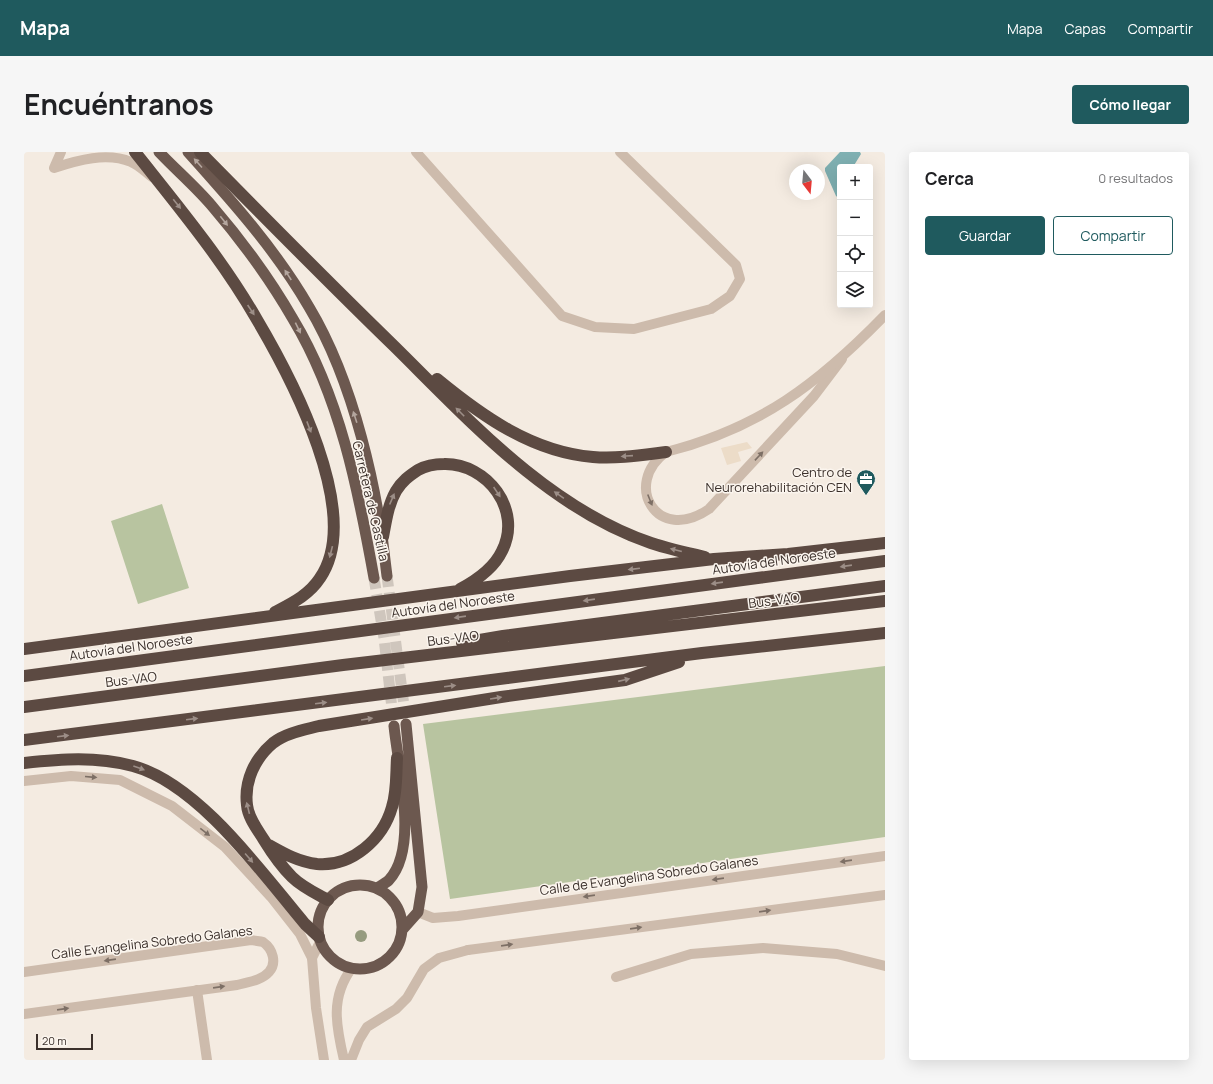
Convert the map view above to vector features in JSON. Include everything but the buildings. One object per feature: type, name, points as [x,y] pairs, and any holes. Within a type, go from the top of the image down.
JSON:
[{"type":"highway","points":[[135,152],[190,221],[256,317],[279,359],[304,414],[330,487],[335,526],[330,560],[320,578],[302,598],[269,616]]},
{"type":"highway","name":"Carretera de Castilla","points":[[159,152],[211,205],[257,263],[294,320],[320,373],[341,433],[353,473],[374,578]]},
{"type":"highway","points":[[188,152],[228,196],[274,252],[310,308],[338,366],[356,421],[383,537],[387,576]]},
{"type":"highway","points":[[200,152],[476,429],[573,505],[617,529],[650,543],[714,559]]},
{"type":"highway","points":[[383,335],[476,411],[508,430],[524,437],[557,449],[592,457],[639,456],[666,452]]},
{"type":"highway","points":[[383,537],[388,510],[396,492],[407,477],[417,471],[426,466],[438,464],[459,465],[485,478],[499,494],[506,508],[507,522],[505,543],[503,550],[492,566],[469,584],[453,592]]},
{"type":"highway","points":[[24,649],[714,559],[795,553],[885,543]]},
{"type":"highway","name":"Autovía del Noroeste","points":[[24,676],[885,561]]},
{"type":"highway","points":[[343,665],[503,636],[885,586]]},
{"type":"highway","name":"Bus-VAO","points":[[24,707],[343,665],[885,601]]},
{"type":"highway","points":[[24,740],[702,653],[885,633]]},
{"type":"highway","points":[[328,900],[310,891],[292,877],[277,861],[252,821],[247,806],[247,784],[250,774],[259,758],[274,742],[290,734],[319,726],[501,697],[625,680],[702,653]]},
{"type":"highway","points":[[402,930],[418,912],[422,887],[406,724]]},
{"type":"highway","points":[[376,888],[389,880],[398,866],[403,851],[406,833],[405,810],[394,726]]},
{"type":"highway","points":[[266,843],[288,856],[319,864],[350,858],[375,840],[386,824],[392,806],[397,758]]},
{"type":"highway","points":[[24,763],[59,759],[88,759],[134,766],[158,777],[186,794],[210,816],[320,940],[334,959],[352,968],[372,967],[382,962],[392,954],[398,944],[402,930],[401,918],[397,907],[383,891],[367,886],[352,886],[339,891],[328,900],[322,908],[318,924],[320,940]]},
{"type":"street","points":[[61,152],[54,168],[79,160],[109,156],[132,162],[160,183]]},
{"type":"street","points":[[416,152],[562,316],[596,327],[634,329],[711,309],[730,296],[740,279],[736,265],[620,152]]},
{"type":"street","points":[[843,357],[814,396],[709,509],[699,515],[679,520],[663,517],[654,509],[648,499],[646,487],[648,473],[657,458],[666,452],[714,438],[740,428],[770,412],[843,357],[885,315]]},
{"type":"street","points":[[24,780],[71,776],[120,780],[172,806],[225,847],[271,897],[300,934],[312,958],[316,1008],[324,1060]]},
{"type":"street","name":"Calle de Evangelina Sobredo Galanes","points":[[418,912],[433,918],[458,916],[885,856]]},
{"type":"street","points":[[351,1060],[359,1040],[367,1027],[396,1008],[407,998],[424,970],[439,958],[468,950],[885,895]]},
{"type":"street","points":[[300,934],[320,940],[312,958]]},
{"type":"street","name":"Calle Evangelina Sobredo Galanes","points":[[24,972],[251,940],[263,942],[271,950],[274,961],[269,972],[260,979],[237,985],[24,1014]]},
{"type":"street","points":[[616,977],[691,954],[763,948],[837,954],[885,966]]},
{"type":"street","points":[[344,1060],[339,1035],[336,1000],[344,979],[352,968]]},
{"type":"street","points":[[197,990],[207,1060]]},
{"type":"green space","points":[[162,504],[189,588],[138,604],[111,521]]},
{"type":"green space","points":[[885,666],[885,837],[450,899],[423,724]]},
{"type":"shaded area","points":[[747,442],[752,448],[738,452],[741,461],[727,465],[721,448]]},
{"type":"water","points":[[840,152],[860,152],[861,154],[855,164],[837,164],[837,197],[825,168]]},
{"type":"tunnel","points":[[387,576],[406,721]]},
{"type":"tunnel","points":[[374,578],[384,638],[394,726]]},
{"type":"place","name":"Centro de Neurorehabilitación CEN","points":[[866,496]]}]
